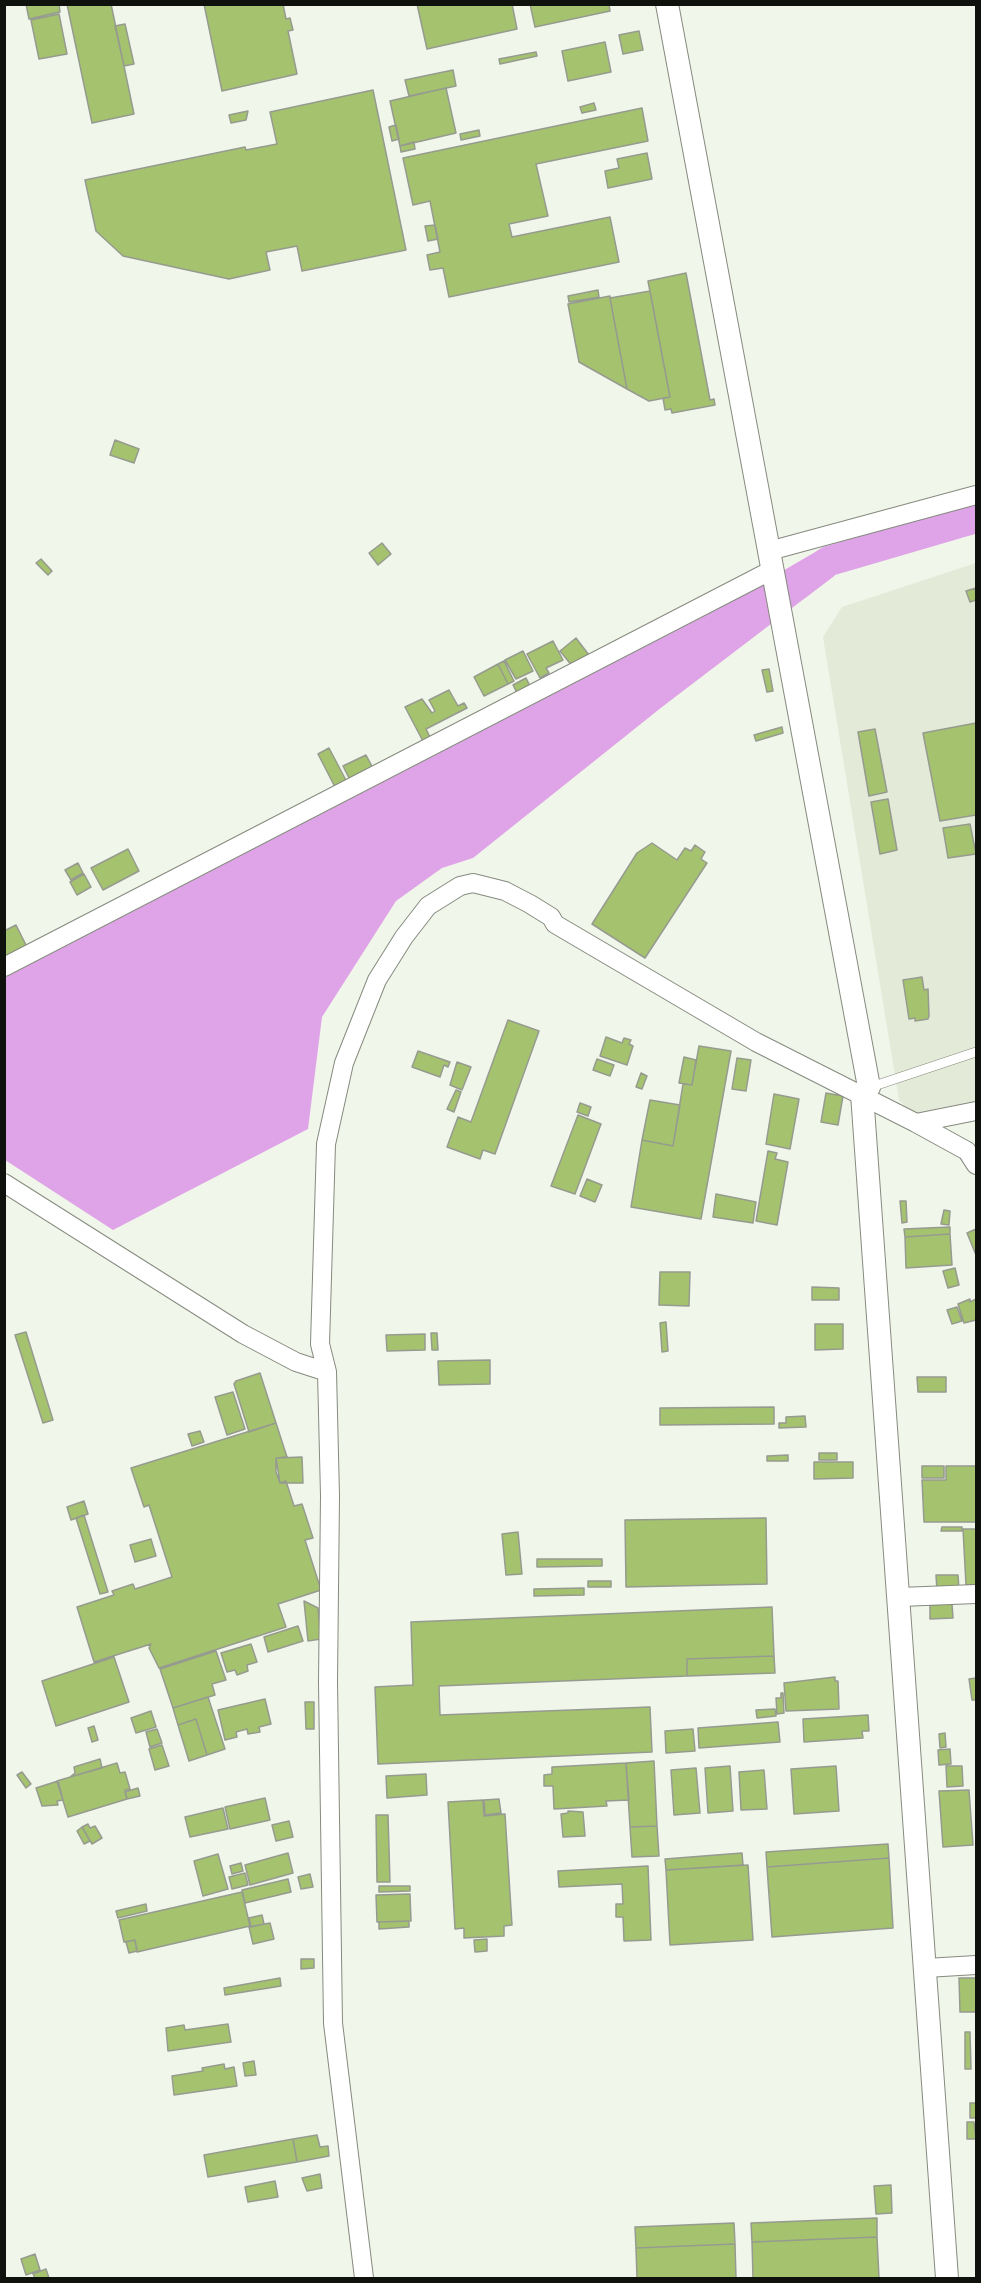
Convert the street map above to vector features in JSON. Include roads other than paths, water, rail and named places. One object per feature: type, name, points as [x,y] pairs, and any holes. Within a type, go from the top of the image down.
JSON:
[{"type":"street","points":[[667,4],[866,1091],[947,2278]]},
{"type":"street","points":[[4,967],[771,566],[976,495]]},
{"type":"street","points":[[364,2278],[333,2023],[327,1372],[321,1344],[326,1144],[337,1090],[362,1013],[377,980],[428,906],[446,893],[473,883],[505,891],[537,908],[555,924],[756,1042],[866,1091],[916,1123],[971,1144],[976,1165]]},
{"type":"street","points":[[916,1123],[976,1111]]},
{"type":"street","points":[[4,1183],[243,1334],[296,1362],[327,1372]]},
{"type":"street","points":[[900,1597],[976,1594]]},
{"type":"street","points":[[926,1968],[976,1965]]},
{"type":"lane","points":[[866,1091],[976,1052]]},
{"type":"waterway","points":[[796,586],[829,561],[976,518]]}]
